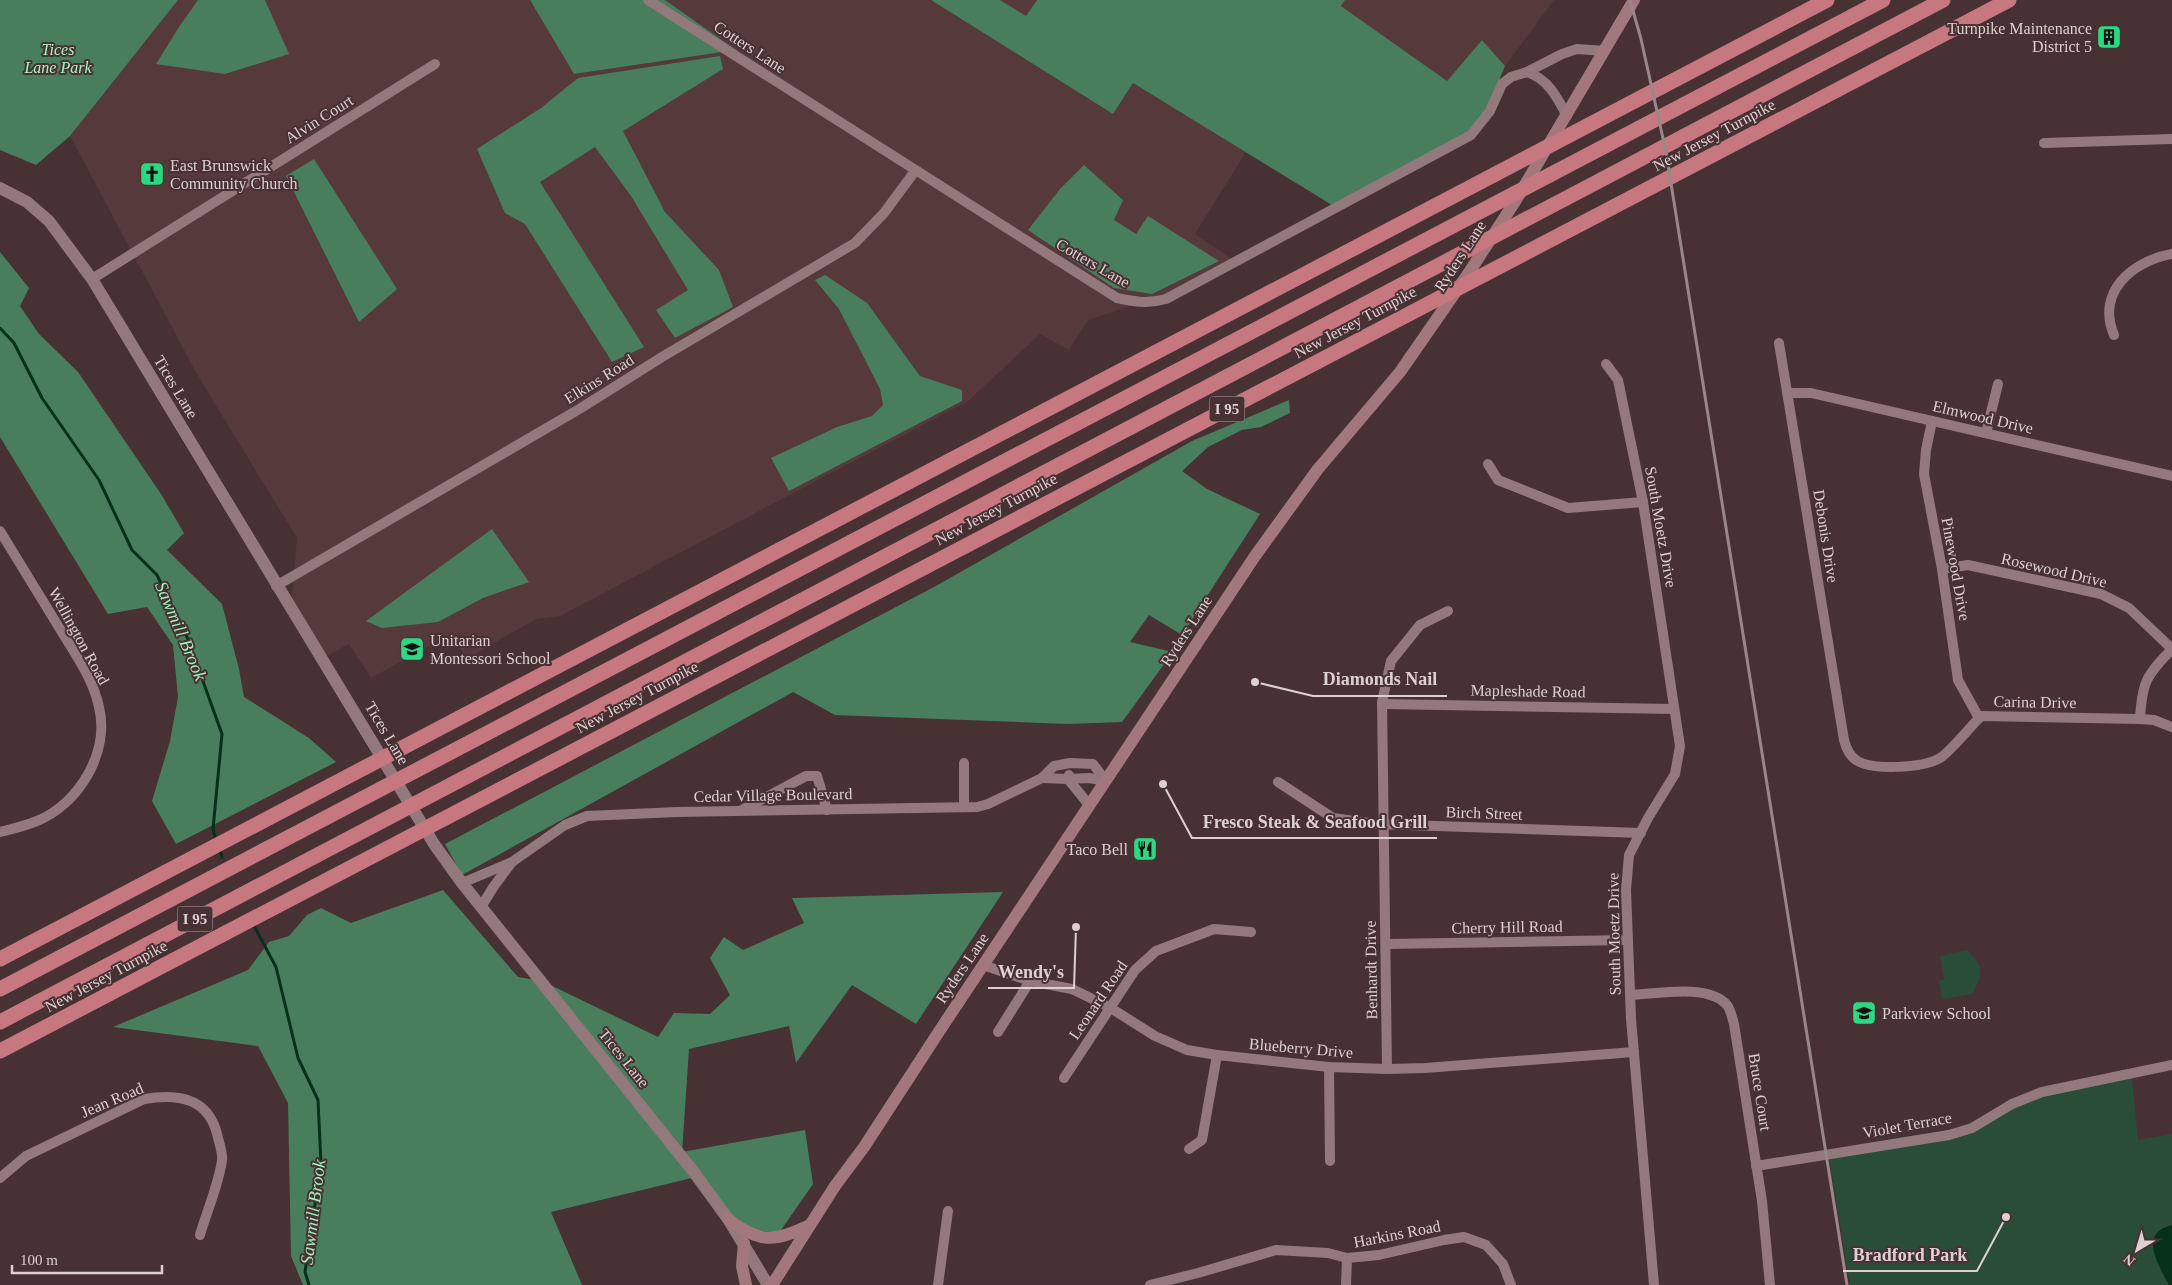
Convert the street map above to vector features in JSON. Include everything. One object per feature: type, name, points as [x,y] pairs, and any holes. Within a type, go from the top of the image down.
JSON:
[{"type":"highway","points":[[0,959],[1827,0]]},
{"type":"highway","name":"I 95","points":[[0,989],[1883,0]]},
{"type":"highway","name":"New Jersey Turnpike","points":[[0,1022],[1943,0]]},
{"type":"highway","name":"New Jersey Turnpike","points":[[0,1051],[2008,0]]},
{"type":"main road","name":"Ryders Lane","points":[[772,1285],[835,1186],[864,1147],[1255,556],[1318,469],[1382,395],[1421,344],[1510,209],[1567,116],[1634,0]]},
{"type":"main road","points":[[728,1219],[745,1232],[766,1238],[787,1236],[810,1225]]},
{"type":"main road","points":[[744,1243],[742,1266],[746,1285]]},
{"type":"street","name":"Cotters Lane","points":[[648,0],[1117,298],[1133,302],[1151,303],[1166,299],[1471,135],[1490,111],[1502,84],[1511,78],[1577,49],[1605,51]]},
{"type":"street","name":"Alvin Court","points":[[92,279],[435,64]]},
{"type":"street","points":[[1528,72],[1539,76],[1549,86],[1557,96],[1567,116]]},
{"type":"street","points":[[2044,143],[2172,139]]},
{"type":"street","name":"Elkins Road","points":[[276,586],[581,408],[669,353],[855,243],[884,213],[915,171]]},
{"type":"street","name":"Tices Lane","points":[[0,188],[27,202],[48,221],[92,279],[276,586],[434,844],[481,907],[693,1171],[744,1243],[768,1285]]},
{"type":"street","points":[[2114,335],[2108,321],[2108,307],[2114,290],[2138,266],[2158,256],[2172,254]]},
{"type":"street","name":"Debonis Drive","points":[[1779,343],[1843,734]]},
{"type":"street","name":"South Moetz Drive","points":[[1606,364],[1618,380],[1643,502],[1680,746],[1676,774],[1640,833],[1629,855],[1626,890],[1634,1052],[1654,1285]]},
{"type":"street","points":[[1986,433],[1998,384]]},
{"type":"street","name":"Elmwood Drive","points":[[1787,393],[1811,393],[2172,476]]},
{"type":"street","name":"Pinewood Drive","points":[[1932,420],[1926,450],[1924,474],[1942,569],[1958,680],[1979,718]]},
{"type":"street","points":[[1488,464],[1498,480],[1568,508],[1643,502]]},
{"type":"street","name":"Wellington Road","points":[[0,531],[89,677],[100,708],[101,740],[95,760],[86,778],[73,795],[56,810],[38,821],[0,832]]},
{"type":"street","name":"Rosewood Drive","points":[[1942,569],[1968,566],[2101,594],[2130,608],[2172,649]]},
{"type":"street","name":"Benhardt Drive","points":[[1387,1068],[1382,704],[1391,661],[1420,625],[1448,611]]},
{"type":"street","points":[[2140,719],[2141,694],[2147,679],[2154,667],[2172,649]]},
{"type":"street","name":"Mapleshade Road","points":[[1382,704],[1674,709]]},
{"type":"street","name":"Carina Drive","points":[[1843,734],[1848,752],[1864,764],[1905,767],[1940,758],[1981,716],[2140,719],[2154,720],[2172,727]]},
{"type":"street","points":[[964,763],[964,807]]},
{"type":"street","points":[[1070,763],[1068,779],[1090,806]]},
{"type":"street","name":"Cedar Village Boulevard","points":[[462,883],[512,862],[565,825],[587,816],[977,807],[988,804],[1042,778],[1054,766],[1070,763],[1093,764],[1106,781]]},
{"type":"street","points":[[741,811],[806,776],[814,775],[817,776],[827,810]]},
{"type":"street","name":"Cedar Village Boulevard","points":[[1042,778],[1089,778],[1106,781]]},
{"type":"street","name":"Birch Street","points":[[1278,782],[1333,818],[1384,824],[1640,833]]},
{"type":"street","name":"Cedar Village Boulevard","points":[[481,907],[512,862]]},
{"type":"street","name":"Leonard Road","points":[[1064,1078],[1134,970],[1156,951],[1214,929],[1251,932]]},
{"type":"street","name":"Cherry Hill Road","points":[[1386,944],[1628,940]]},
{"type":"street","name":"Blueberry Drive","points":[[983,965],[1030,981],[1072,989],[1110,1007],[1156,1036],[1187,1050],[1217,1056],[1329,1067],[1425,1068],[1634,1052]]},
{"type":"street","points":[[998,1032],[1030,981]]},
{"type":"street","name":"Bruce Court","points":[[1630,995],[1702,992],[1717,996],[1729,1006],[1734,1024],[1762,1201],[1770,1285]]},
{"type":"street","points":[[1189,1150],[1202,1140],[1217,1056]]},
{"type":"street","name":"Violet Terrace","points":[[1756,1166],[1949,1135],[1972,1128],[2012,1104],[2042,1092],[2172,1065]]},
{"type":"street","points":[[1329,1067],[1330,1161]]},
{"type":"street","name":"Jean Road","points":[[0,1178],[26,1156],[144,1100],[165,1096],[186,1098],[206,1112],[216,1129],[222,1159],[200,1235]]},
{"type":"street","points":[[938,1285],[948,1211]]},
{"type":"street","name":"Harkins Road","points":[[1150,1285],[1276,1250],[1328,1253],[1348,1258],[1379,1256],[1464,1237],[1486,1245],[1503,1264],[1511,1285]]},
{"type":"street","points":[[1346,1285],[1348,1258]]},
{"type":"street","points":[[1198,1273],[1201,1285]]},
{"type":"shaded area","points":[[178,0],[530,0],[574,74],[735,50],[665,0],[931,0],[1113,114],[1133,83],[1246,152],[1195,234],[1232,259],[1161,296],[1088,320],[1069,350],[1040,334],[968,401],[560,616],[536,619],[466,659],[451,634],[371,678],[349,644],[322,658],[291,606],[297,538],[198,376],[70,136]]},
{"type":"shaded area","points":[[1000,0],[1037,0],[1026,16]]},
{"type":"shaded area","points":[[1345,0],[1554,0],[1505,66],[1482,40],[1447,81],[1341,6]]},
{"type":"shaded area","points":[[1967,950],[1977,961],[1980,970],[1979,981],[1976,987],[1972,994],[1942,999],[1939,980],[1944,980],[1940,956]]},
{"type":"shaded area","points":[[2131,1069],[2138,1140],[2172,1134],[2172,1285],[1850,1285],[1828,1150],[1966,1127],[2035,1089],[2080,1085]]},
{"type":"shaded area","points":[[2172,1225],[2172,1285],[2169,1285],[2156,1260],[2153,1242],[2155,1235],[2161,1229]]},
{"type":"green space","name":"Tices Lane Park","points":[[0,0],[178,0],[70,136],[36,165],[0,150]]},
{"type":"green space","points":[[198,0],[265,0],[289,54],[225,74],[156,64]]},
{"type":"green space","points":[[530,0],[665,0],[736,50],[574,74]]},
{"type":"green space","points":[[931,0],[1000,0],[1026,16],[1037,0],[1345,0],[1341,6],[1447,81],[1482,40],[1505,66],[1479,128],[1332,205],[1133,83],[1113,114]]},
{"type":"green space","points":[[720,56],[723,69],[623,131],[665,212],[719,270],[733,307],[675,338],[656,310],[688,290],[631,196],[595,147],[540,182],[644,347],[612,362],[525,224],[505,213],[477,149],[541,108],[578,78]]},
{"type":"green space","points":[[314,159],[397,289],[359,322],[286,176]]},
{"type":"green space","points":[[1084,165],[1123,200],[1114,220],[1136,234],[1148,216],[1219,261],[1152,294],[1114,288],[1028,230],[1060,189]]},
{"type":"green space","points":[[0,252],[29,288],[20,306],[39,334],[78,372],[161,494],[184,533],[167,550],[222,604],[239,669],[244,697],[309,738],[336,762],[176,844],[152,801],[170,741],[178,697],[173,645],[147,607],[108,614],[0,437]]},
{"type":"green space","points":[[825,275],[867,303],[920,376],[962,390],[962,401],[789,491],[771,458],[837,427],[872,416],[883,405],[880,389],[839,309],[815,280]]},
{"type":"green space","points":[[1289,400],[1290,413],[1261,427],[1242,430],[1208,447],[1182,471],[1207,489],[1260,514],[1182,635],[1149,615],[1130,642],[1173,652],[1122,722],[1067,724],[835,715],[793,692],[462,875],[445,844],[934,587],[1192,441]]},
{"type":"green space","points":[[492,529],[529,582],[483,598],[438,622],[382,628],[366,621]]},
{"type":"green space","points":[[443,890],[518,977],[542,981],[658,1037],[674,1013],[710,1014],[730,995],[710,958],[724,937],[743,950],[804,923],[792,898],[1003,892],[916,1024],[852,985],[796,1063],[789,1026],[689,1049],[682,1152],[805,1130],[813,1184],[779,1233],[736,1227],[700,1176],[551,1212],[582,1285],[303,1285],[291,1256],[288,1103],[258,1046],[113,1027],[248,970],[269,942],[289,936],[307,915],[321,908],[351,923]]},
{"type":"waterway","name":"Sawmill Brook","points":[[0,328],[14,343],[42,398],[99,480],[132,550],[157,575],[187,637],[222,734],[213,829],[216,840]]},
{"type":"waterway","name":"Sawmill Brook","points":[[219,849],[222,857]]},
{"type":"waterway","name":"Sawmill Brook","points":[[253,924],[276,967],[298,1058],[318,1100],[321,1164],[305,1272],[309,1285]]},
{"type":"railway","points":[[1630,0],[1641,39],[1666,152],[1847,1285]]},
{"type":"place","name":"Turnpike Maintenance District 5","points":[[2109,37]]},
{"type":"place","name":"East Brunswick Community Church","points":[[152,174]]},
{"type":"place","name":"Unitarian Montessori School","points":[[412,649]]},
{"type":"place","name":"Diamonds Nail","points":[[1255,682]]},
{"type":"place","name":"Fresco Steak & Seafood Grill","points":[[1163,784]]},
{"type":"place","name":"Taco Bell","points":[[1145,849]]},
{"type":"place","name":"Wendy's","points":[[1076,927]]},
{"type":"place","name":"Parkview School","points":[[1864,1013]]},
{"type":"place","name":"Bradford Park","points":[[2006,1217]]}]
